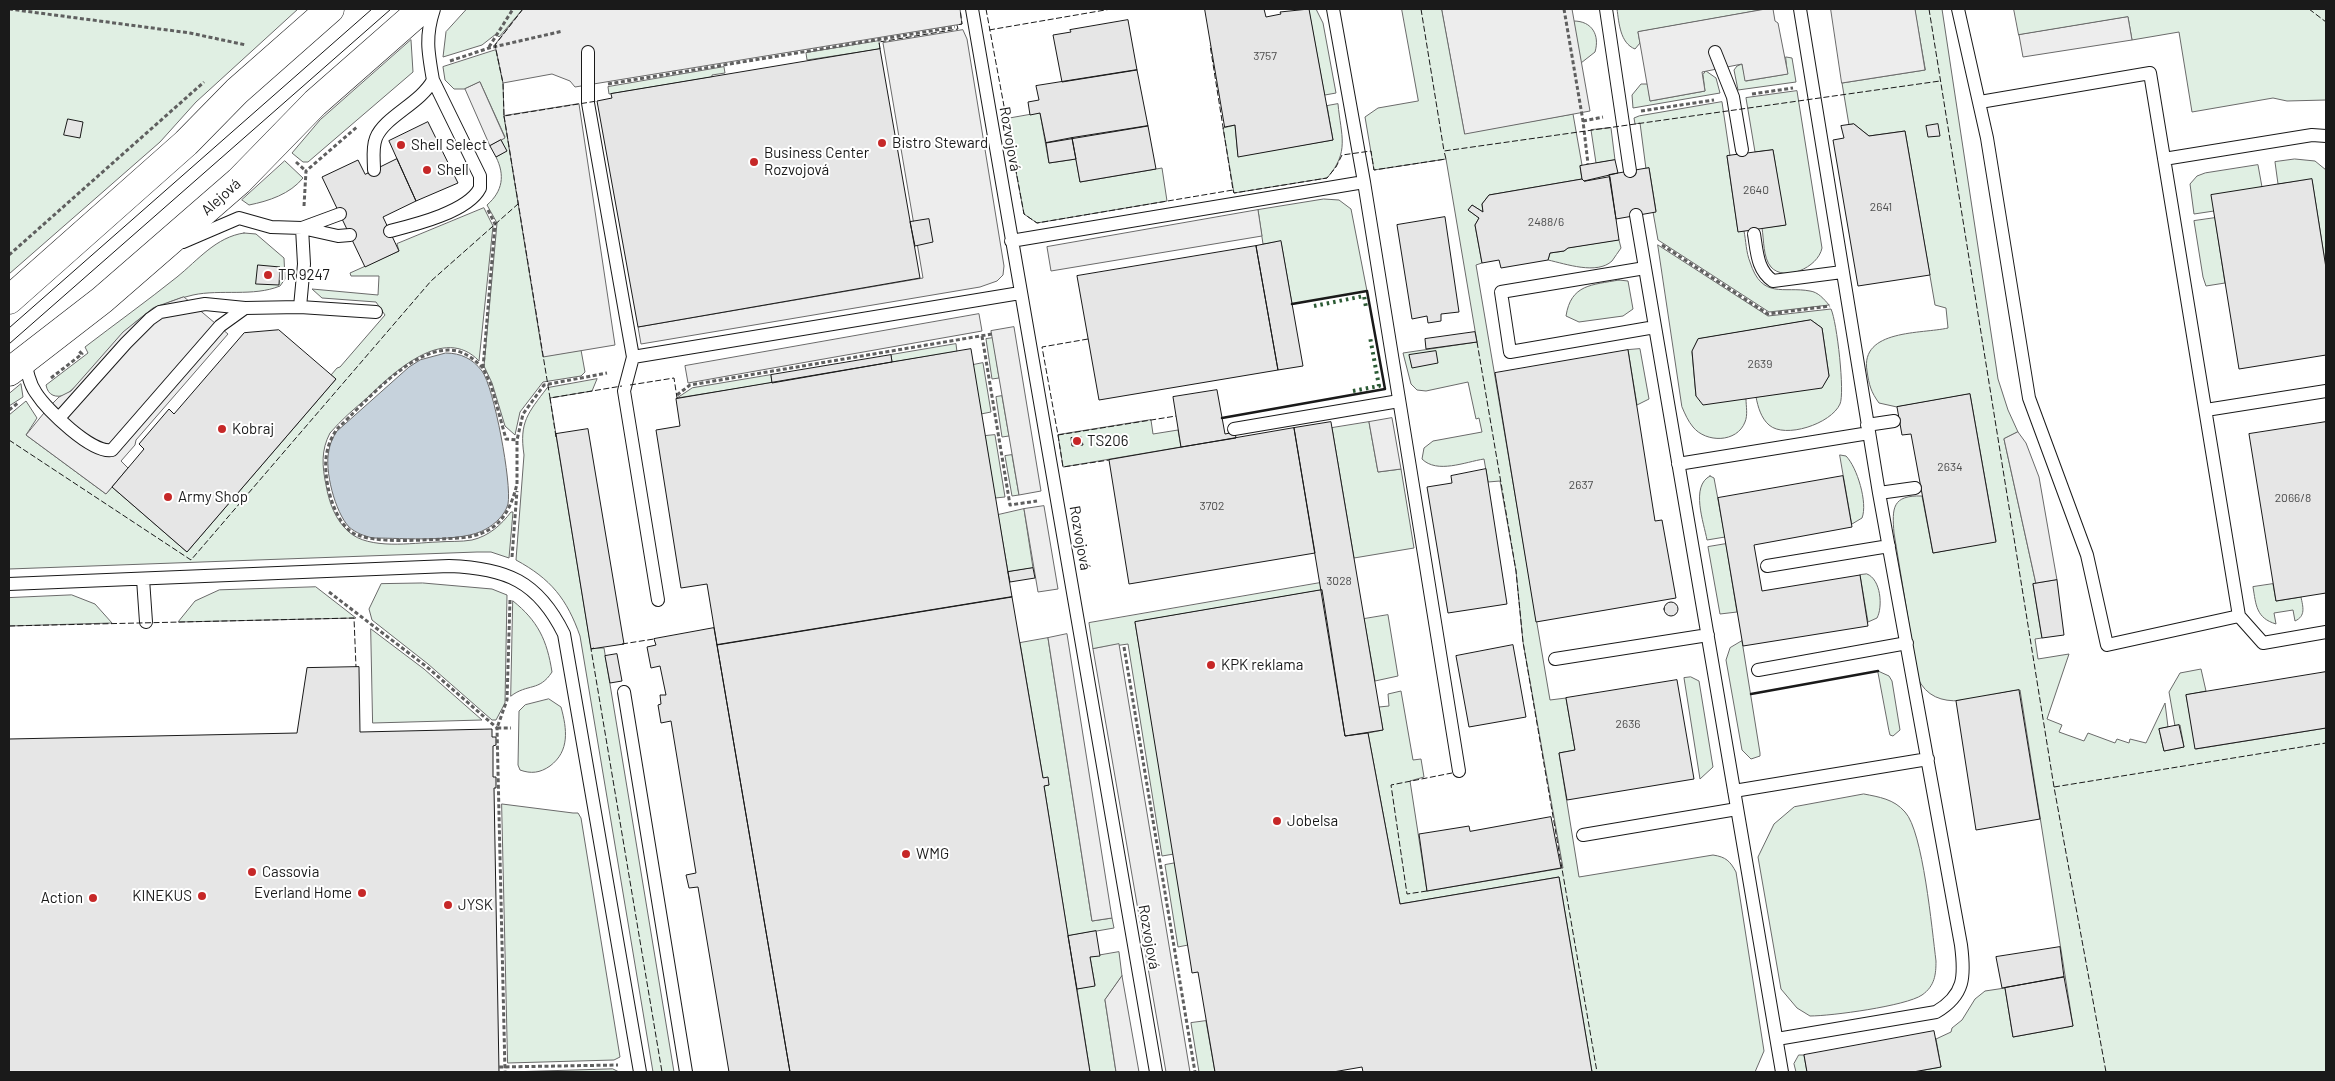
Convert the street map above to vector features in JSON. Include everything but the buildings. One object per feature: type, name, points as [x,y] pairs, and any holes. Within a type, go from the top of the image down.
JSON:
[{"type":"street","points":[[9,300],[179,150],[237,91],[330,9]]},
{"type":"street","name":"Alejová","points":[[17,365],[102,300],[153,256],[238,181],[315,103],[422,9]]},
{"type":"lane","points":[[390,231],[427,222],[449,212],[472,199],[480,188],[480,176],[434,80],[427,39],[428,27],[434,9]]},
{"type":"lane","name":"Rozvojová","points":[[972,9],[1156,1072]]},
{"type":"lane","points":[[1333,9],[1364,182],[1459,771]]},
{"type":"lane","points":[[1606,9],[1630,171]]},
{"type":"lane","points":[[1777,1039],[1936,1012],[1957,994],[1964,979],[1962,953],[1868,429],[1800,9]]},
{"type":"lane","points":[[1958,9],[1980,102],[2029,398],[2087,555],[2107,645],[2238,616]]},
{"type":"lane","points":[[588,52],[588,103],[605,208],[634,357],[624,391],[658,600]]},
{"type":"lane","points":[[1715,52],[1733,97],[1742,150]]},
{"type":"lane","points":[[1980,102],[2150,72],[2238,616],[2263,642],[2326,632]]},
{"type":"lane","points":[[374,170],[374,145],[379,132],[421,96],[434,80]]},
{"type":"lane","points":[[2164,158],[2312,135],[2326,136]]},
{"type":"lane","points":[[1011,241],[1364,182]]},
{"type":"lane","points":[[302,228],[340,214]]},
{"type":"lane","points":[[1636,215],[1782,1072]]},
{"type":"lane","points":[[153,256],[239,218],[271,227],[302,228],[338,236],[350,235]]},
{"type":"lane","points":[[300,307],[304,264],[302,228]]},
{"type":"lane","points":[[1754,234],[1760,264],[1766,276],[1773,281],[1842,272]]},
{"type":"lane","points":[[1645,268],[1501,292],[1510,352],[1655,327]]},
{"type":"lane","points":[[634,357],[1020,293]]},
{"type":"lane","points":[[59,418],[126,343],[150,319],[160,312],[204,304],[245,308],[300,307],[376,312]]},
{"type":"lane","points":[[17,365],[28,376],[35,391],[59,418],[95,447],[106,452],[112,450],[220,326],[245,308]]},
{"type":"lane","points":[[2206,410],[2326,391]]},
{"type":"lane","points":[[1234,429],[1399,401]]},
{"type":"lane","points":[[1678,464],[1868,429],[1894,421]]},
{"type":"lane","points":[[1879,493],[1915,488]]},
{"type":"lane","points":[[1766,566],[1889,546]]},
{"type":"lane","points":[[9,584],[449,566],[488,570],[511,577],[540,595],[553,611],[564,634],[640,1068]]},
{"type":"lane","points":[[143,579],[146,622]]},
{"type":"lane","points":[[1555,659],[1708,635]]},
{"type":"lane","points":[[1758,670],[1906,644]]},
{"type":"lane","points":[[624,692],[686,1072]]},
{"type":"lane","points":[[1734,791],[1928,759]]},
{"type":"lane","points":[[1583,835],[1737,810]]},
{"type":"path","points":[[9,9],[190,33],[246,45]]},
{"type":"path","points":[[489,48],[513,9]]},
{"type":"path","points":[[1564,9],[1584,121],[1588,164]]},
{"type":"path","points":[[588,88],[974,24]]},
{"type":"path","points":[[239,51],[253,39]]},
{"type":"path","points":[[9,255],[210,76]]},
{"type":"path","points":[[1584,121],[1812,85]]},
{"type":"path","points":[[302,228],[306,171]]},
{"type":"path","points":[[483,368],[495,224],[486,206]]},
{"type":"path","points":[[1638,231],[1768,314],[1848,304]]},
{"type":"path","points":[[677,395],[690,385],[992,334]]},
{"type":"path","points":[[982,336],[1010,505],[1056,497]]},
{"type":"path","points":[[517,440],[506,439],[491,385],[483,368],[472,358],[459,351],[442,351],[419,358],[392,378],[337,429],[326,451],[330,498],[341,520],[350,531],[363,538],[377,540],[472,537],[485,532],[500,522],[513,503],[517,484]]},
{"type":"path","points":[[505,1072],[497,728],[507,700],[511,577],[517,484],[517,440],[523,414],[544,385],[606,374],[634,357]]},
{"type":"path","points":[[305,572],[427,667],[497,728],[510,728]]},
{"type":"path","points":[[1124,647],[1195,1072]]},
{"type":"path","points":[[498,1067],[640,1068]]},
{"type":"green space","points":[[9,9],[298,9],[196,102],[160,142],[9,274]]},
{"type":"green space","points":[[467,9],[523,9],[499,37],[496,34],[482,45],[443,57],[446,32]]},
{"type":"green space","points":[[1309,9],[1316,9],[1323,23],[1336,93],[1325,95]]},
{"type":"green space","points":[[1402,9],[1442,9],[1465,133],[1573,114],[1582,165],[1580,166],[1582,179],[1489,195],[1482,204],[1483,212],[1472,205],[1468,210],[1479,218],[1475,225],[1482,263],[1476,265],[1550,700],[1566,698],[1575,750],[1559,753],[1579,877],[1713,855],[1730,862],[1736,872],[1764,1051],[1755,1072],[1592,1072],[1559,877],[1400,904],[1368,733],[1383,730],[1379,707],[1389,706],[1388,694],[1401,691],[1413,760],[1421,759],[1424,777],[1410,781],[1427,891],[1563,868],[1523,642],[1516,571],[1500,481],[1488,482],[1484,459],[1452,466],[1435,466],[1422,459],[1424,448],[1433,441],[1482,432],[1479,418],[1476,419],[1468,382],[1426,391],[1417,390],[1411,384],[1403,353],[1477,342],[1446,159],[1374,170],[1365,117],[1378,108],[1418,101]]},
{"type":"green space","points":[[1617,9],[1766,9],[1638,32],[1640,43],[1635,49],[1623,37]]},
{"type":"green space","points":[[1915,9],[1942,9],[1998,379],[2008,410],[2018,432],[2004,439],[2036,584],[2033,584],[2042,638],[2035,639],[2038,659],[2069,654],[2047,719],[2062,725],[2059,732],[2084,741],[2088,733],[2115,743],[2117,739],[2129,743],[2130,739],[2146,743],[2165,703],[2168,727],[2159,729],[2164,751],[2184,747],[2180,725],[2175,726],[2169,692],[2180,673],[2201,669],[2206,691],[2186,695],[2196,749],[2326,728],[2326,1072],[1913,1072],[1941,1067],[1936,1039],[1951,1032],[1952,1028],[1962,1020],[1975,999],[1985,991],[2005,988],[2013,1037],[2073,1026],[2020,690],[1981,698],[1953,701],[1941,699],[1930,694],[1921,684],[1915,661],[1894,533],[1894,510],[1899,501],[1912,496],[1922,496],[1933,553],[1996,541],[1970,394],[1897,407],[1879,403],[1872,392],[1867,371],[1867,357],[1873,347],[1883,341],[1909,333],[1948,328],[1946,308],[1935,305],[1905,131],[1869,136],[1854,124],[1849,125],[1842,83],[1925,70]]},
{"type":"green space","points":[[2014,9],[2326,9],[2326,100],[2287,101],[2273,98],[2192,112],[2179,32],[2132,40],[2128,17],[2019,35]]},
{"type":"green space","points":[[1574,21],[1586,23],[1590,26],[1596,40],[1595,52],[1581,63]]},
{"type":"green space","points":[[411,40],[413,72],[308,162],[303,162],[292,153],[320,120]]},
{"type":"green space","points":[[879,41],[880,49],[807,60],[806,53]]},
{"type":"green space","points":[[496,50],[503,83],[504,116],[543,356],[581,350],[585,372],[581,376],[543,382],[520,412],[515,435],[505,426],[492,383],[484,366],[497,223],[487,205],[496,194],[501,182],[501,170],[496,157],[506,151],[501,140],[505,137],[480,82],[465,89],[454,89],[445,80],[443,67]]},
{"type":"green space","points":[[1786,57],[1792,58],[1796,82],[1738,90],[1734,70],[1737,66],[1742,64],[1746,81],[1787,74]]},
{"type":"green space","points":[[724,67],[725,73],[712,75],[712,77],[609,94],[608,87]]},
{"type":"green space","points":[[1706,71],[1716,78],[1720,93],[1633,108],[1632,95],[1641,84],[1648,84],[1650,101],[1705,91],[1703,75]]},
{"type":"green space","points":[[1797,91],[1822,248],[1814,262],[1808,267],[1792,273],[1784,273],[1777,271],[1768,263],[1762,228],[1785,225],[1773,150],[1755,152],[1746,98]]},
{"type":"green space","points":[[1722,102],[1730,156],[1727,156],[1738,231],[1744,231],[1750,262],[1755,274],[1767,287],[1813,292],[1821,296],[1829,305],[1769,312],[1658,240],[1653,212],[1656,211],[1649,168],[1646,169],[1640,123],[1635,124],[1634,118]]},
{"type":"green space","points":[[1338,104],[1342,135],[1341,152],[1339,160],[1327,178],[1234,193],[1223,128],[1235,125],[1238,156],[1333,140],[1327,106]]},
{"type":"green space","points":[[1040,113],[1049,163],[1076,159],[1080,182],[1162,168],[1167,201],[1037,223],[1024,214],[1006,119]]},
{"type":"green space","points":[[1611,128],[1615,160],[1596,163],[1591,130]]},
{"type":"green space","points":[[2295,159],[2315,161],[2326,170],[2326,268],[2312,180],[2278,184],[2275,162]]},
{"type":"green space","points":[[285,161],[303,178],[298,184],[279,196],[264,201],[249,205],[242,200]]},
{"type":"green space","points":[[2258,165],[2262,187],[2214,211],[2194,214],[2190,184],[2197,176],[2205,173]]},
{"type":"green space","points":[[1324,199],[1339,200],[1351,209],[1367,291],[1292,304],[1281,242],[1263,244],[1258,210]]},
{"type":"green space","points":[[484,208],[493,226],[479,361],[465,351],[450,348],[435,350],[420,356],[405,366],[391,376],[330,433],[325,446],[323,465],[327,491],[333,510],[344,527],[357,538],[391,544],[472,540],[489,533],[513,512],[509,558],[491,552],[477,552],[9,569],[9,415],[26,401],[37,418],[26,435],[106,494],[112,487],[187,552],[336,379],[331,375],[385,315],[376,302],[322,298],[312,289],[378,295],[379,276],[351,276],[350,273],[399,251],[397,244]]},
{"type":"green space","points":[[2215,218],[2225,283],[2206,286],[2194,221]]},
{"type":"green space","points":[[244,233],[256,234],[284,258],[285,279],[280,286],[259,291],[204,293],[170,302],[151,311],[135,323],[66,395],[56,396],[49,392],[46,385],[88,353],[85,347],[166,286],[216,244],[234,235]]},
{"type":"green space","points":[[1619,240],[1621,248],[1612,261],[1606,265],[1590,268],[1548,260],[1550,253],[1564,251],[1568,248]]},
{"type":"green space","points":[[1658,245],[1768,316],[1831,309],[1838,342],[1842,386],[1840,404],[1835,411],[1818,423],[1796,430],[1786,430],[1776,429],[1769,425],[1762,416],[1758,405],[1756,397],[1822,387],[1829,376],[1822,328],[1811,320],[1698,339],[1692,352],[1696,396],[1746,399],[1747,413],[1741,429],[1728,437],[1713,438],[1705,436],[1693,427],[1682,407]]},
{"type":"green space","points":[[1619,280],[1628,281],[1633,309],[1623,316],[1579,322],[1566,316],[1569,305],[1578,292],[1592,285]]},
{"type":"green space","points":[[993,338],[999,378],[992,379],[986,339]]},
{"type":"green space","points":[[956,344],[957,352],[892,362],[891,355]]},
{"type":"green space","points":[[1640,349],[1649,399],[1637,405],[1628,350]]},
{"type":"green space","points":[[983,363],[991,412],[981,414],[973,365]]},
{"type":"green space","points":[[771,375],[772,383],[677,398],[692,388]]},
{"type":"green space","points":[[597,379],[592,391],[550,398],[591,648],[604,648],[674,1072],[653,1072],[580,636],[569,611],[556,591],[539,575],[516,560],[524,455],[523,434],[526,418],[547,388]]},
{"type":"green space","points":[[21,384],[23,397],[9,406],[9,394]]},
{"type":"green space","points":[[1002,396],[1009,436],[1002,437],[996,397]]},
{"type":"green space","points":[[1151,420],[1153,434],[1178,430],[1181,447],[1063,467],[1058,435]]},
{"type":"green space","points":[[1369,422],[1378,472],[1401,469],[1414,548],[1354,558],[1332,428]]},
{"type":"green space","points":[[995,435],[1005,497],[995,498],[985,436]]},
{"type":"green space","points":[[1012,455],[1019,495],[1012,496],[1005,456]]},
{"type":"green space","points":[[1840,455],[1846,456],[1854,468],[1864,504],[1862,518],[1852,524]]},
{"type":"green space","points":[[1710,476],[1714,478],[1725,537],[1707,540],[1699,496],[1704,481]]},
{"type":"green space","points":[[1024,509],[1033,568],[1008,572],[998,515]]},
{"type":"green space","points":[[1726,544],[1737,612],[1720,614],[1708,547]]},
{"type":"green space","points":[[1867,574],[1875,581],[1880,594],[1880,607],[1877,618],[1868,622],[1860,575]]},
{"type":"green space","points":[[423,583],[492,589],[507,595],[505,703],[496,720],[492,720],[428,664],[372,620],[369,609],[381,584]]},
{"type":"green space","points":[[1320,583],[1322,590],[1135,622],[1174,854],[1162,856],[1128,644],[1093,649],[1089,623]]},
{"type":"green space","points":[[2273,584],[2276,601],[2301,597],[2303,611],[2301,617],[2295,621],[2293,610],[2274,613],[2276,624],[2264,618],[2256,605],[2253,587]]},
{"type":"green space","points":[[316,587],[356,618],[178,622],[195,601],[219,590]]},
{"type":"green space","points":[[72,595],[95,604],[112,623],[9,626],[9,598]]},
{"type":"green space","points":[[513,601],[529,616],[540,632],[547,650],[552,672],[538,685],[511,696]]},
{"type":"green space","points":[[1388,615],[1398,676],[1375,681],[1364,619]]},
{"type":"green space","points":[[371,629],[424,669],[482,720],[373,723]]},
{"type":"green space","points":[[1048,638],[1092,921],[1112,918],[1114,928],[1068,936],[1044,786],[1049,785],[1047,778],[1043,778],[1020,643]]},
{"type":"green space","points":[[1742,641],[1760,753],[1760,756],[1751,759],[1742,750],[1726,660],[1730,648]]},
{"type":"green space","points":[[1878,671],[1889,676],[1892,681],[1900,730],[1893,736],[1890,735],[1889,731]]},
{"type":"green space","points":[[1691,677],[1699,681],[1713,767],[1700,779],[1684,678]]},
{"type":"green space","points":[[549,699],[561,707],[565,731],[564,747],[556,760],[543,770],[528,772],[520,770],[518,765],[519,711],[525,705]]},
{"type":"green space","points":[[1864,794],[1886,799],[1896,804],[1905,812],[1911,823],[1917,839],[1926,882],[1936,961],[1935,975],[1930,988],[1922,995],[1901,1003],[1868,1010],[1810,1016],[1797,1008],[1781,989],[1758,857],[1774,824],[1794,807]]},
{"type":"green space","points":[[502,804],[578,813],[581,818],[620,1057],[614,1060],[508,1063]]},
{"type":"green space","points":[[1176,863],[1188,945],[1178,947],[1165,865]]},
{"type":"green space","points":[[1119,952],[1122,976],[1105,1000],[1116,1072],[1090,1072],[1077,989],[1095,985],[1090,957]]},
{"type":"green space","points":[[1206,1021],[1215,1072],[1199,1072],[1191,1023]]},
{"type":"green space","points":[[1799,1055],[1804,1055],[1807,1072],[1796,1072],[1794,1064]]},
{"type":"green space","points":[[613,1069],[619,1072],[509,1072]]},
{"type":"shaded area","points":[[523,9],[960,9],[962,24],[575,87],[570,81],[552,74],[503,83],[495,45]]},
{"type":"shaded area","points":[[1442,9],[1572,9],[1590,111],[1465,134]]},
{"type":"shaded area","points":[[1773,9],[1775,21],[1778,23],[1788,74],[1745,81],[1742,64],[1702,72],[1705,91],[1650,101],[1638,32]]},
{"type":"shaded area","points":[[1831,9],[1915,9],[1925,70],[1842,83]]},
{"type":"shaded area","points":[[2128,17],[2132,40],[2023,57],[2019,35]]},
{"type":"shaded area","points":[[963,30],[967,39],[1004,266],[1003,275],[997,281],[980,287],[641,344],[638,327],[923,278],[883,43]]},
{"type":"shaded area","points":[[480,82],[505,138],[490,146],[465,89]]},
{"type":"shaded area","points":[[579,104],[615,345],[543,357],[504,116]]},
{"type":"shaded area","points":[[1258,210],[1262,236],[1051,271],[1047,247]]},
{"type":"shaded area","points":[[184,297],[228,334],[136,440],[135,445],[121,461],[128,468],[106,494],[26,435],[59,397],[71,391],[123,332],[153,308]]},
{"type":"shaded area","points":[[979,314],[982,331],[688,383],[685,366]]},
{"type":"shaded area","points":[[1014,327],[1041,491],[1019,495],[991,331]]},
{"type":"shaded area","points":[[446,353],[457,354],[471,360],[482,371],[487,380],[497,415],[505,457],[509,493],[507,508],[499,519],[486,529],[463,536],[432,539],[373,538],[357,533],[349,527],[339,511],[329,479],[329,447],[333,438],[336,432],[409,367],[420,360]]},
{"type":"shaded area","points":[[1392,418],[1401,469],[1378,472],[1369,422]]},
{"type":"shaded area","points":[[2018,432],[2026,443],[2039,477],[2057,580],[2036,584],[2004,439]]},
{"type":"shaded area","points":[[1044,506],[1058,589],[1038,592],[1024,509]]},
{"type":"shaded area","points":[[1067,634],[1112,918],[1092,921],[1048,638]]},
{"type":"shaded area","points":[[1119,644],[1190,1072],[1166,1072],[1093,649]]},
{"type":"shaded area","points":[[1122,976],[1139,1072],[1116,1072],[1105,1000]]},
{"type":"tram line","points":[[9,328],[372,9]]},
{"type":"tram line","points":[[9,344],[391,9]]},
{"type":"hedge","points":[[1314,306],[1364,296],[1366,307]]},
{"type":"hedge","points":[[1353,391],[1379,386],[1370,337]]},
{"type":"fence","points":[[523,9],[495,45],[503,83],[504,116],[597,101]]},
{"type":"fence","points":[[880,49],[879,42],[958,29],[957,25],[962,24],[960,9]]},
{"type":"fence","points":[[986,9],[1024,214],[1037,223],[1233,190],[1210,45]]},
{"type":"fence","points":[[989,30],[1111,9]]},
{"type":"fence","points":[[1421,9],[1444,151],[1940,81]]},
{"type":"fence","points":[[1929,9],[2054,787],[2106,1072]]},
{"type":"fence","points":[[2309,9],[2326,22]]},
{"type":"fence","points":[[504,116],[550,398]]},
{"type":"fence","points":[[1233,190],[1234,193],[1327,178],[1336,167],[1342,155],[1371,151],[1374,170],[1446,159],[1444,151]]},
{"type":"fence","points":[[9,440],[191,560],[431,281],[518,204]]},
{"type":"fence","points":[[1088,339],[1042,347],[1058,435],[1176,416]]},
{"type":"fence","points":[[1477,342],[1516,571],[1523,642],[1597,1072]]},
{"type":"fence","points":[[630,385],[674,378],[677,398]]},
{"type":"fence","points":[[556,437],[550,398],[622,386]]},
{"type":"fence","points":[[1058,435],[1063,467],[1109,460]]},
{"type":"fence","points":[[9,626],[354,618],[356,667]]},
{"type":"fence","points":[[622,644],[654,639]]},
{"type":"fence","points":[[594,648],[591,649],[662,1072]]},
{"type":"fence","points":[[2054,787],[2326,743]]},
{"type":"fence","points":[[1427,891],[1407,894],[1391,785],[1452,773]]},
{"type":"wall","points":[[1222,418],[1385,389],[1367,291],[1292,304]]},
{"type":"wall","points":[[1751,694],[1878,671]]},
{"type":"place","name":"Bistro Steward","points":[[882,143]]},
{"type":"place","name":"Shell Select","points":[[401,145]]},
{"type":"place","name":"Business Center Rozvojová","points":[[754,162]]},
{"type":"place","name":"Shell","points":[[427,170]]},
{"type":"place","name":"TR 9247","points":[[268,275]]},
{"type":"place","name":"Kobraj","points":[[222,429]]},
{"type":"place","name":"TS206","points":[[1077,441]]},
{"type":"place","name":"Army Shop","points":[[168,497]]},
{"type":"place","name":"KPK reklama","points":[[1211,665]]},
{"type":"place","name":"Jobelsa","points":[[1277,821]]},
{"type":"place","name":"WMG","points":[[906,854]]},
{"type":"place","name":"Cassovia","points":[[252,872]]},
{"type":"place","name":"Everland Home","points":[[362,893]]},
{"type":"place","name":"KINEKUS","points":[[202,896]]},
{"type":"place","name":"Action","points":[[93,898]]},
{"type":"place","name":"JYSK","points":[[448,905]]}]
